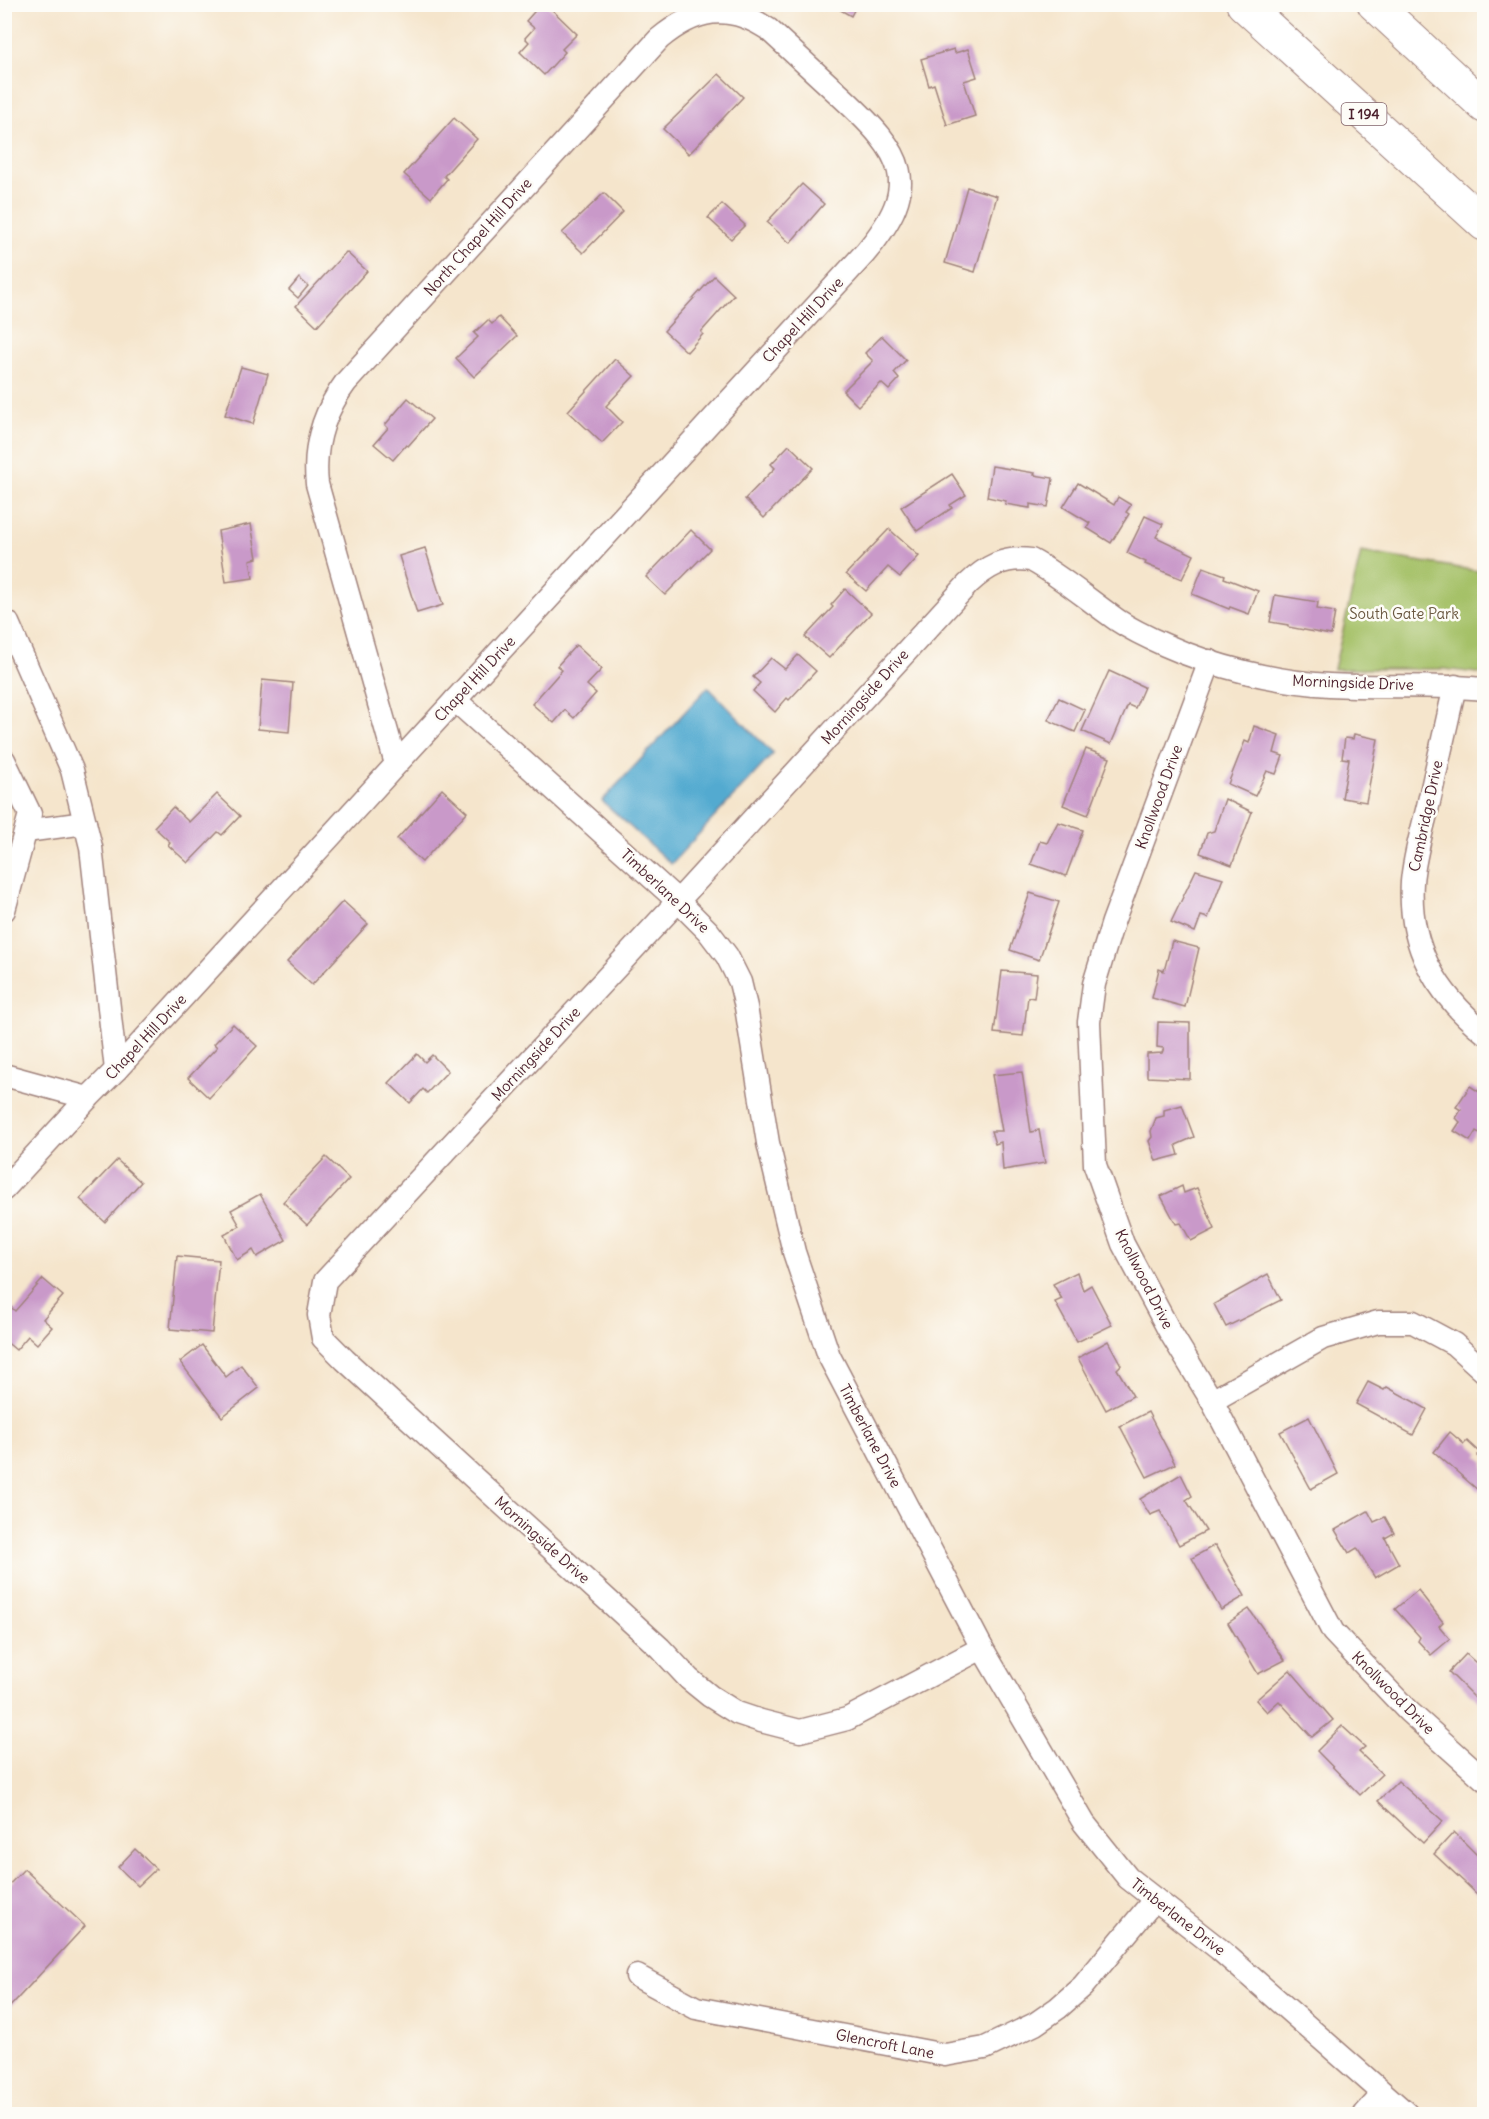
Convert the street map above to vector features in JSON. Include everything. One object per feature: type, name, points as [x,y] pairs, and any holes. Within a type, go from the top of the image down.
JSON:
[{"type":"highway","name":"I 194","points":[[1244,4],[1485,224]]},
{"type":"highway","points":[[1374,4],[1485,106]]},
{"type":"street","name":"North Chapel Hill Drive","points":[[396,764],[316,484],[315,466],[320,431],[335,397],[346,382],[659,39],[689,18],[706,12],[739,14],[754,19],[768,29],[875,128],[894,156],[900,183]]},
{"type":"street","name":"Chapel Hill Drive","points":[[4,1189],[116,1070],[865,253],[889,222],[900,183]]},
{"type":"street","name":"Morningside Drive","points":[[982,1648],[848,1719],[800,1731],[737,1713],[689,1679],[652,1640],[353,1368],[323,1338],[318,1315],[325,1281],[968,584],[987,568],[999,562],[1021,558],[1030,560],[1119,622],[1168,646],[1210,662],[1282,680],[1354,686],[1455,686],[1485,689]]},
{"type":"street","points":[[4,621],[8,623],[72,770],[91,847],[116,1070]]},
{"type":"street","name":"Knollwood Drive","points":[[1210,662],[1113,922],[1094,984],[1089,1022],[1095,1165],[1123,1244],[1170,1332],[1212,1401],[1333,1632],[1408,1711],[1485,1779]]},
{"type":"street","name":"Cambridge Drive","points":[[1455,686],[1415,861],[1412,912],[1418,943],[1439,986],[1460,1012],[1485,1032]]},
{"type":"street","name":"Timberlane Drive","points":[[455,700],[678,901],[708,931],[727,956],[740,982],[746,1007],[768,1143],[794,1252],[829,1356],[982,1648],[1084,1823],[1128,1878],[1219,1949],[1407,2115]]},
{"type":"street","points":[[4,760],[30,814],[4,910]]},
{"type":"street","points":[[26,831],[85,823]]},
{"type":"street","points":[[4,1075],[88,1098]]},
{"type":"street","points":[[1212,1401],[1323,1338],[1378,1322],[1413,1322],[1454,1344],[1485,1371]]},
{"type":"street","name":"Glencroft Lane","points":[[637,1976],[696,2008],[945,2055],[985,2048],[1035,2024],[1058,2008],[1083,1986],[1155,1899]]},
{"type":"street","points":[[1365,2115],[1383,2094]]},
{"type":"green space","name":"South Gate Park","points":[[1361,552],[1484,572],[1484,674],[1445,669],[1334,669]]},
{"type":"water","points":[[708,687],[773,754],[671,864],[602,801]]},
{"type":"building","points":[[541,4],[546,4],[577,34],[562,49],[565,52],[544,75],[520,52],[529,42],[525,38],[534,28],[526,21]]},
{"type":"building","points":[[830,4],[857,4],[851,16]]},
{"type":"building","points":[[954,49],[955,53],[968,49],[977,77],[964,81],[975,116],[947,125],[934,84],[929,86],[921,59]]},
{"type":"building","points":[[719,74],[743,97],[689,154],[663,129]]},
{"type":"building","points":[[454,118],[477,139],[444,176],[447,179],[431,198],[404,174]]},
{"type":"building","points":[[802,184],[824,204],[790,243],[767,222]]},
{"type":"building","points":[[967,187],[997,196],[975,272],[945,263]]},
{"type":"building","points":[[604,193],[623,212],[583,253],[562,233]]},
{"type":"building","points":[[722,204],[745,225],[731,239],[708,218]]},
{"type":"building","points":[[346,252],[367,271],[317,326],[296,306]]},
{"type":"building","points":[[714,276],[734,295],[701,332],[703,334],[687,352],[664,331]]},
{"type":"building","points":[[299,278],[308,286],[298,298],[289,290]]},
{"type":"building","points":[[499,317],[517,336],[474,377],[456,358],[478,337],[474,333],[488,320],[492,324]]},
{"type":"building","points":[[882,336],[906,360],[894,373],[899,379],[889,390],[881,383],[858,406],[843,391],[873,361],[865,353]]},
{"type":"building","points":[[615,359],[634,376],[606,406],[622,422],[602,443],[568,411]]},
{"type":"building","points":[[241,367],[268,374],[253,424],[225,415]]},
{"type":"building","points":[[408,398],[432,419],[393,460],[374,444],[388,428],[385,425]]},
{"type":"building","points":[[789,445],[813,468],[764,518],[745,499],[775,468],[771,464]]},
{"type":"building","points":[[992,466],[1053,478],[1048,507],[1030,504],[1030,508],[1005,504],[1006,501],[987,497]]},
{"type":"building","points":[[952,474],[966,495],[950,505],[952,508],[917,531],[901,507]]},
{"type":"building","points":[[1078,483],[1114,505],[1118,497],[1131,505],[1126,512],[1129,514],[1111,543],[1087,528],[1090,523],[1063,507]]},
{"type":"building","points":[[1145,516],[1163,524],[1156,537],[1194,555],[1182,579],[1145,564],[1146,562],[1127,553]]},
{"type":"building","points":[[251,524],[257,558],[250,560],[253,578],[226,582],[218,531]]},
{"type":"building","points":[[889,529],[919,556],[900,577],[888,567],[866,591],[846,574]]},
{"type":"building","points":[[691,530],[710,549],[665,595],[646,577]]},
{"type":"building","points":[[425,548],[443,605],[417,613],[399,556]]},
{"type":"building","points":[[1203,567],[1258,591],[1249,614],[1230,607],[1229,609],[1192,594]]},
{"type":"building","points":[[845,589],[871,613],[829,658],[805,637],[833,607],[831,605]]},
{"type":"building","points":[[1275,595],[1318,602],[1317,609],[1335,612],[1331,635],[1270,622]]},
{"type":"building","points":[[576,645],[602,669],[587,685],[596,693],[574,718],[565,710],[554,723],[532,704],[562,670],[557,666]]},
{"type":"building","points":[[798,655],[816,671],[775,712],[753,691],[760,683],[753,677],[771,658],[785,669]]},
{"type":"building","points":[[1109,671],[1144,687],[1135,708],[1128,705],[1111,744],[1082,731]]},
{"type":"building","points":[[262,680],[293,683],[289,732],[258,729]]},
{"type":"building","points":[[1059,698],[1085,710],[1075,732],[1048,720]]},
{"type":"building","points":[[1254,726],[1279,735],[1274,753],[1283,756],[1276,774],[1267,771],[1255,796],[1228,784],[1245,741],[1249,743]]},
{"type":"building","points":[[1354,734],[1378,739],[1366,802],[1342,798],[1349,759],[1342,758],[1345,738],[1353,739]]},
{"type":"building","points":[[1086,749],[1110,758],[1088,815],[1063,805]]},
{"type":"building","points":[[442,789],[467,812],[422,862],[397,839]]},
{"type":"building","points":[[217,794],[240,816],[222,835],[218,832],[188,863],[168,845],[170,842],[154,827],[173,807],[189,822]]},
{"type":"building","points":[[1225,799],[1252,812],[1232,865],[1200,853],[1207,833],[1214,831]]},
{"type":"building","points":[[1058,822],[1083,830],[1066,876],[1031,864],[1040,841],[1047,843]]},
{"type":"building","points":[[1196,870],[1223,878],[1208,918],[1201,916],[1195,932],[1171,922]]},
{"type":"building","points":[[1030,893],[1059,902],[1039,960],[1010,950]]},
{"type":"building","points":[[343,901],[368,924],[312,985],[287,962]]},
{"type":"building","points":[[1172,941],[1199,948],[1185,1007],[1152,998],[1159,969],[1164,971]]},
{"type":"building","points":[[1002,971],[1037,974],[1034,998],[1028,997],[1023,1036],[994,1033]]},
{"type":"building","points":[[1158,1022],[1190,1023],[1190,1079],[1147,1077],[1147,1054],[1162,1053],[1164,1048],[1157,1047]]},
{"type":"building","points":[[233,1024],[257,1046],[209,1098],[188,1078],[217,1047],[214,1044]]},
{"type":"building","points":[[417,1054],[425,1062],[432,1055],[448,1071],[427,1093],[423,1089],[410,1103],[389,1083]]},
{"type":"building","points":[[1022,1072],[1031,1132],[1039,1130],[1045,1163],[1003,1170],[1001,1142],[995,1144],[991,1131],[1002,1131],[992,1075]]},
{"type":"building","points":[[1470,1086],[1484,1095],[1484,1136],[1476,1131],[1470,1141],[1454,1131],[1460,1122],[1456,1118],[1461,1110],[1456,1107]]},
{"type":"building","points":[[1182,1105],[1194,1137],[1176,1145],[1179,1155],[1156,1161],[1149,1141],[1156,1118],[1164,1116],[1164,1110]]},
{"type":"building","points":[[326,1157],[349,1179],[307,1225],[283,1202]]},
{"type":"building","points":[[117,1160],[141,1182],[105,1222],[80,1199]]},
{"type":"building","points":[[1182,1186],[1184,1193],[1197,1188],[1215,1229],[1191,1241],[1181,1223],[1176,1224],[1161,1196]]},
{"type":"building","points":[[260,1194],[286,1240],[257,1257],[253,1250],[237,1260],[224,1235],[240,1226],[231,1210]]},
{"type":"building","points":[[177,1256],[219,1260],[212,1333],[170,1329]]},
{"type":"building","points":[[1077,1272],[1083,1290],[1091,1285],[1112,1325],[1077,1342],[1055,1302],[1062,1299],[1053,1284]]},
{"type":"building","points":[[1268,1274],[1281,1300],[1226,1327],[1214,1304]]},
{"type":"building","points":[[43,1279],[63,1296],[43,1319],[52,1327],[37,1344],[28,1336],[16,1350],[4,1340],[4,1301],[15,1311]]},
{"type":"building","points":[[1108,1341],[1121,1365],[1117,1369],[1133,1396],[1106,1410],[1078,1358]]},
{"type":"building","points":[[202,1345],[226,1377],[241,1365],[259,1388],[222,1417],[180,1362]]},
{"type":"building","points":[[1368,1382],[1384,1390],[1387,1387],[1427,1409],[1413,1435],[1356,1404]]},
{"type":"building","points":[[1148,1412],[1175,1464],[1147,1477],[1120,1426]]},
{"type":"building","points":[[1309,1417],[1338,1474],[1311,1489],[1280,1432]]},
{"type":"building","points":[[1450,1432],[1464,1444],[1467,1441],[1480,1453],[1477,1456],[1484,1462],[1484,1484],[1479,1491],[1434,1452]]},
{"type":"building","points":[[1181,1474],[1192,1496],[1186,1500],[1206,1531],[1179,1545],[1160,1511],[1150,1515],[1140,1499]]},
{"type":"building","points":[[1368,1511],[1374,1522],[1385,1517],[1394,1533],[1385,1538],[1399,1564],[1375,1578],[1357,1548],[1349,1553],[1335,1530]]},
{"type":"building","points":[[1215,1545],[1245,1596],[1221,1610],[1192,1558]]},
{"type":"building","points":[[1418,1590],[1443,1622],[1439,1626],[1450,1639],[1431,1655],[1418,1641],[1420,1637],[1395,1609]]},
{"type":"building","points":[[1249,1609],[1285,1660],[1258,1674],[1228,1623]]},
{"type":"building","points":[[1466,1654],[1484,1670],[1484,1707],[1449,1672]]},
{"type":"building","points":[[1290,1670],[1333,1720],[1312,1737],[1279,1701],[1267,1712],[1256,1700]]},
{"type":"building","points":[[1342,1726],[1365,1747],[1359,1752],[1382,1774],[1360,1795],[1317,1751]]},
{"type":"building","points":[[1398,1781],[1443,1821],[1423,1843],[1378,1801]]},
{"type":"building","points":[[1454,1832],[1484,1862],[1484,1888],[1478,1895],[1434,1854]]},
{"type":"building","points":[[135,1849],[156,1869],[138,1886],[118,1867]]},
{"type":"building","points":[[24,1869],[85,1926],[4,2013],[4,1890]]}]
